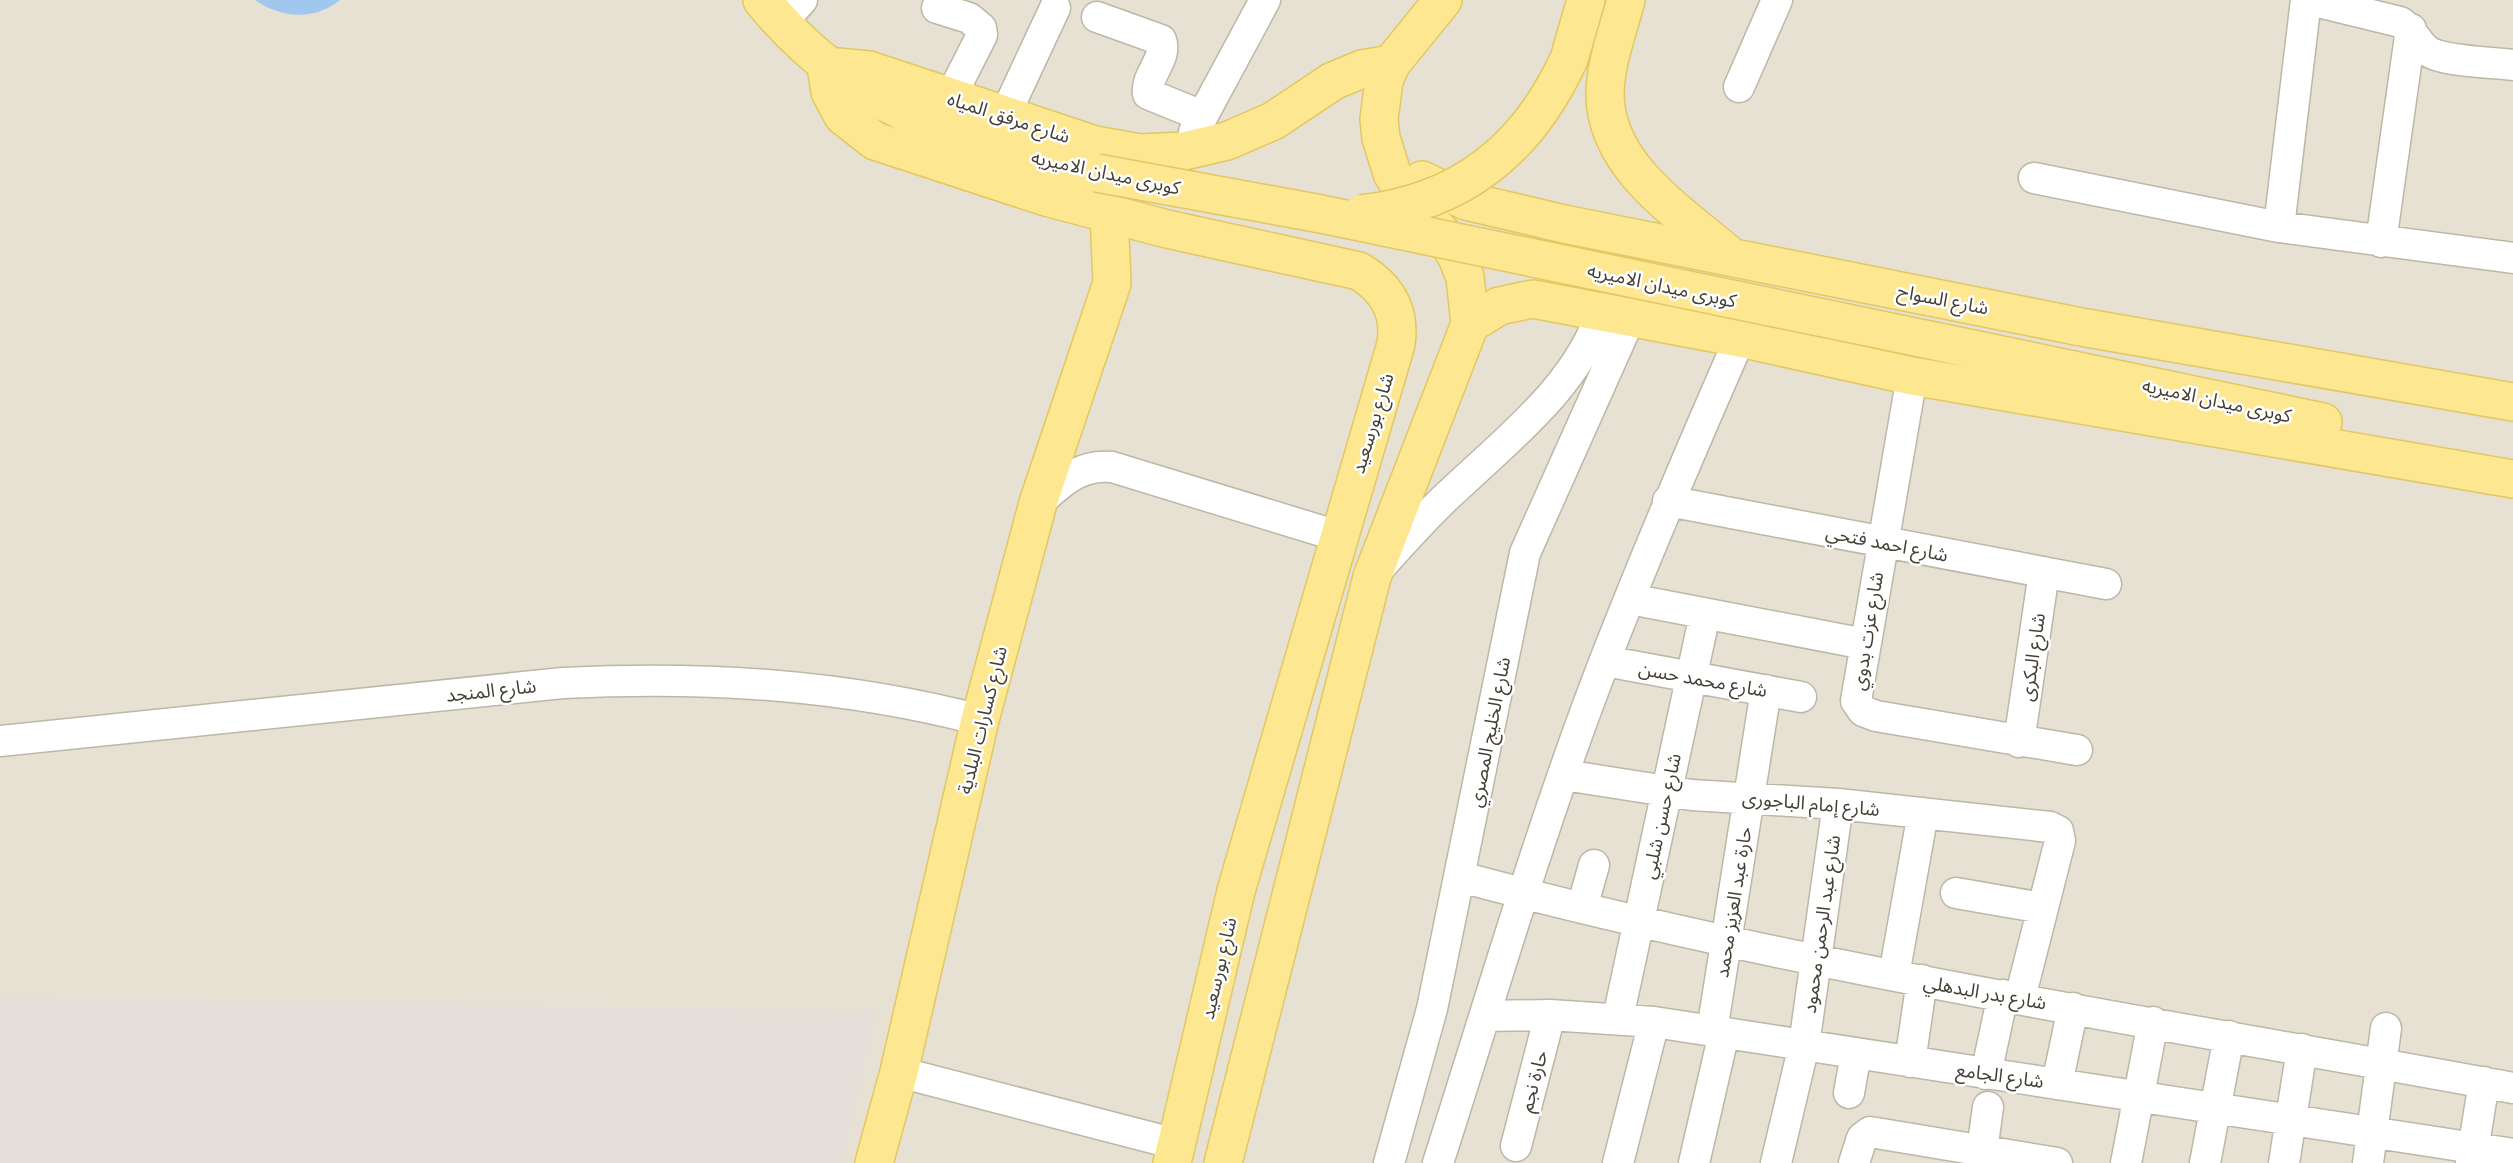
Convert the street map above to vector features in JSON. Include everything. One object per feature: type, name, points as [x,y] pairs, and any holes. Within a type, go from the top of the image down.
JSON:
[{"type":"main road","points":[[1223,1163],[1371,577],[1470,324],[1465,277],[1456,255],[1443,235],[1402,190],[1385,156],[1380,110],[1384,81],[1391,64],[1443,0]]},
{"type":"main road","points":[[1321,214],[1363,214],[1415,204],[1471,178],[1497,160],[1540,114],[1569,60],[1586,0]]},
{"type":"main road","points":[[1626,0],[1607,74],[1607,116],[1613,135],[1634,171],[1731,257]]},
{"type":"main road","points":[[782,8],[826,66]]},
{"type":"main road","name":"شارع مرفق المياه","points":[[826,66],[869,70],[1118,151],[1184,151],[1247,133],[1273,121],[1333,81],[1362,69],[1391,64]]},
{"type":"main road","name":"كوبرى ميدان الاميريه","points":[[826,66],[855,88],[920,122],[1097,173],[1321,214],[2466,452],[2513,465]]},
{"type":"main road","name":"شارع بورسعيد","points":[[826,66],[831,92],[844,116],[875,141],[1046,197],[1109,214],[1352,269],[1372,279],[1392,301],[1398,330],[1396,344],[1236,891],[1174,1154]]},
{"type":"main road","name":"شارع السواح","points":[[1385,156],[1420,178],[1466,201],[1564,224],[2081,327],[2513,402]]},
{"type":"main road","name":"شارع كسارات البلدية","points":[[874,1163],[899,1072],[980,720],[1038,503],[1112,284],[1109,214]]},
{"type":"main road","points":[[1533,299],[1525,290],[1519,268],[1524,246],[1541,229],[1564,224]]},
{"type":"main road","name":"شارع كسارات البلدية","points":[[1112,284],[1167,229]]},
{"type":"main road","points":[[1470,324],[1499,306],[1533,299],[1617,313],[1912,376],[2513,479]]},
{"type":"main road","points":[[1255,823],[1287,833],[1308,828]]},
{"type":"main road","points":[[1236,891],[1265,885],[1292,896]]},
{"type":"street","points":[[1184,151],[1265,0]]},
{"type":"street","points":[[1739,87],[1777,0]]},
{"type":"street","points":[[2279,227],[2308,0],[2400,22],[2411,29],[2428,51],[2435,54],[2513,65]]},
{"type":"street","points":[[936,8],[969,18],[981,28],[982,36],[950,97]]},
{"type":"street","points":[[1005,116],[1055,8]]},
{"type":"street","points":[[1097,17],[1161,40],[1163,50],[1147,86],[1148,94],[1202,116]]},
{"type":"street","points":[[2381,242],[2411,29]]},
{"type":"street","points":[[2034,178],[2279,227],[2513,258]]},
{"type":"street","points":[[1371,577],[1428,514],[1489,461],[1549,398],[1598,326],[1617,313]]},
{"type":"street","name":"شارع الخليج المصري","points":[[1389,1163],[1432,1009],[1525,553],[1617,313]]},
{"type":"street","points":[[1438,1163],[1522,893],[1605,661],[1668,501],[1740,338]]},
{"type":"street","name":"شارع عزت بدوي","points":[[1912,376],[1856,701],[1863,711],[2077,750]]},
{"type":"street","points":[[1038,503],[1078,470],[1094,465],[1112,467],[1338,537]]},
{"type":"street","name":"شارع احمد فتحي","points":[[1668,501],[2106,584]]},
{"type":"street","name":"شارع البكرى","points":[[2019,741],[2044,572]]},
{"type":"street","points":[[1630,599],[1865,644]]},
{"type":"street","name":"شارع حسن شلبي","points":[[1618,1018],[1705,614]]},
{"type":"street","name":"شارع محمد حسن","points":[[1605,661],[1801,697]]},
{"type":"street","name":"شارع المنجد","points":[[0,741],[562,683],[636,679],[795,686],[929,706],[980,720]]},
{"type":"street","name":"حارة عبد العزيز محمد","points":[[1694,1163],[1718,1032],[1726,941],[1766,690]]},
{"type":"street","name":"شارع إمام الباجورى","points":[[1564,775],[1665,792],[1750,796],[2050,827],[2058,831],[2060,841],[2042,908]]},
{"type":"street","name":"شارع عبد الرحمن محمود","points":[[1776,1163],[1804,1045],[1838,804]]},
{"type":"street","points":[[1910,1062],[1908,978],[1923,813]]},
{"type":"street","points":[[1582,908],[1594,866]]},
{"type":"street","name":"شارع بدر البدهلي","points":[[1461,877],[1639,922],[1816,960],[2513,1088]]},
{"type":"street","points":[[1956,893],[2042,908],[1986,1074]]},
{"type":"street","points":[[2057,1084],[2073,1008]]},
{"type":"street","name":"شارع الجامع","points":[[1485,1016],[1550,1015],[1654,1022],[2372,1132],[2472,1155],[2513,1154]]},
{"type":"street","name":"حارة نجم","points":[[1516,1146],[1550,1015]]},
{"type":"street","points":[[1618,1163],[1654,1022]]},
{"type":"street","points":[[2126,1163],[2153,1022]]},
{"type":"street","points":[[2368,1163],[2386,1028]]},
{"type":"street","points":[[2205,1163],[2229,1036]]},
{"type":"street","points":[[2284,1163],[2302,1049]]},
{"type":"street","points":[[1849,1093],[1856,1053]]},
{"type":"street","points":[[899,1072],[1174,1154]]},
{"type":"street","points":[[2472,1155],[2484,1082]]},
{"type":"street","points":[[1982,1151],[1988,1107]]},
{"type":"street","points":[[1858,1151],[1870,1132],[1939,1154],[1982,1151],[2057,1163]]},
{"type":"shaded area","points":[[0,0],[2513,0],[2513,1163],[0,1163]]},
{"type":"shaded area","points":[[0,997],[877,1011],[843,1163],[0,1163]]},
{"type":"water","points":[[255,0],[340,0],[320,11],[298,15],[275,11]]}]
